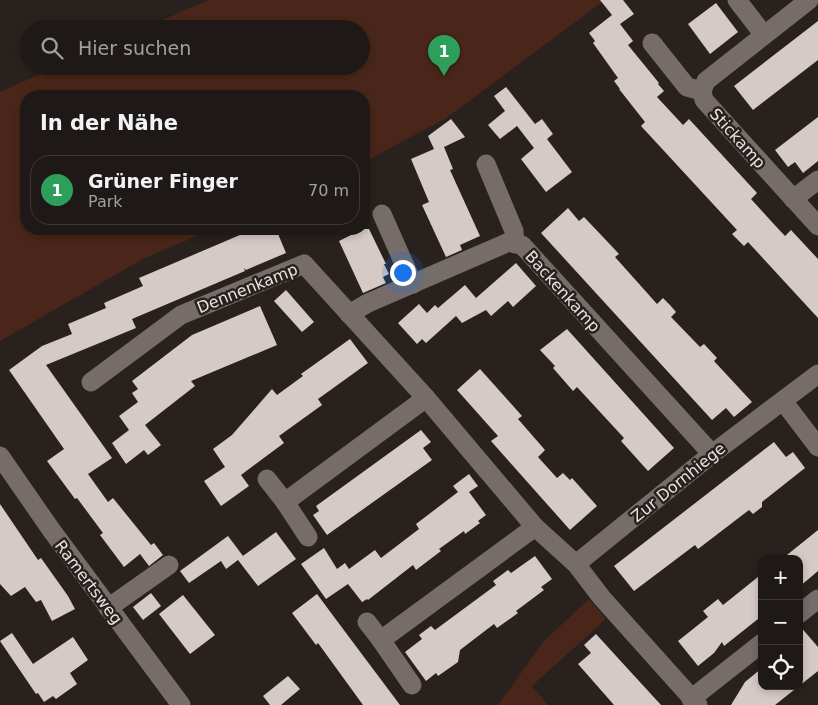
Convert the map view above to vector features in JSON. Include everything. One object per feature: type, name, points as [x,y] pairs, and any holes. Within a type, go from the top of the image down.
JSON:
[{"type":"street","points":[[737,0],[764,35]]},
{"type":"street","name":"Stickamp","points":[[809,0],[706,81],[702,91],[704,100],[818,226]]},
{"type":"street","points":[[652,43],[687,87],[702,91]]},
{"type":"street","points":[[486,164],[514,231],[515,244]]},
{"type":"street","points":[[793,199],[818,180]]},
{"type":"street","points":[[382,214],[413,284]]},
{"type":"street","name":"Backenkamp","points":[[349,314],[368,302],[509,242],[522,245],[712,454]]},
{"type":"street","name":"Dennenkamp","points":[[91,382],[181,314],[304,264],[426,398],[535,527]]},
{"type":"street","name":"Zur Dornhiege","points":[[576,564],[712,454],[818,374]]},
{"type":"street","points":[[285,502],[426,398]]},
{"type":"street","points":[[783,402],[818,447]]},
{"type":"street","name":"Ramertsweg","points":[[0,456],[52,531],[181,705]]},
{"type":"street","points":[[267,479],[308,537]]},
{"type":"street","points":[[381,640],[535,527],[576,564],[602,598],[694,702],[760,645]]},
{"type":"street","points":[[108,608],[169,565]]},
{"type":"street","points":[[803,611],[818,599]]},
{"type":"street","points":[[367,622],[412,685]]},
{"type":"shaded area","points":[[209,0],[605,0],[445,119],[370,159],[370,90],[20,90],[20,235],[199,235],[143,259],[0,341],[0,92],[38,75],[370,75],[370,20],[162,20]]},
{"type":"shaded area","points":[[589,599],[606,619],[532,686],[548,705],[498,705],[544,641]]},
{"type":"building","points":[[600,0],[623,0],[634,14],[620,24],[633,41],[628,45],[664,91],[657,97],[683,125],[689,119],[757,193],[751,199],[785,236],[791,230],[818,259],[818,318],[748,242],[744,246],[732,234],[737,230],[641,126],[645,122],[619,89],[614,81],[618,78],[593,43],[595,41],[589,33],[612,15]]},
{"type":"building","points":[[716,3],[738,32],[710,54],[688,24]]},
{"type":"building","points":[[818,21],[818,60],[753,110],[734,86]]},
{"type":"building","points":[[506,87],[535,124],[542,119],[553,134],[547,139],[572,172],[546,192],[521,159],[534,148],[517,126],[500,139],[488,125],[505,111],[494,96]]},
{"type":"building","points":[[818,117],[818,161],[803,173],[795,162],[788,167],[775,150]]},
{"type":"building","points":[[451,119],[465,137],[444,147],[453,169],[450,170],[480,236],[460,245],[462,250],[446,257],[422,205],[429,202],[411,159],[434,149],[428,136]]},
{"type":"building","points":[[568,208],[579,221],[584,217],[619,254],[615,257],[657,304],[663,298],[670,305],[676,312],[671,317],[700,347],[704,344],[717,358],[714,361],[752,402],[734,417],[726,408],[712,420],[541,233]]},
{"type":"building","points":[[370,231],[386,264],[384,264],[389,274],[383,277],[386,283],[363,293],[339,241],[351,235],[370,235]]},
{"type":"building","points":[[240,235],[278,235],[286,253],[246,270],[244,268],[245,271],[132,319],[136,328],[46,365],[112,458],[88,474],[108,502],[113,498],[151,545],[154,543],[163,555],[149,566],[140,554],[124,567],[100,535],[103,533],[47,461],[64,449],[9,370],[42,346],[72,334],[68,324],[106,308],[104,303],[143,286],[139,278]]},
{"type":"building","points":[[516,263],[536,286],[513,307],[508,301],[491,316],[486,310],[462,323],[456,316],[426,343],[422,339],[417,344],[398,323],[419,304],[427,313],[435,305],[438,308],[465,285],[476,298]]},
{"type":"building","points":[[286,290],[314,322],[302,332],[274,301]]},
{"type":"building","points":[[260,306],[277,345],[191,381],[195,386],[145,425],[161,445],[148,455],[144,450],[126,464],[112,443],[129,430],[119,416],[138,402],[132,393],[138,389],[132,381],[192,335]]},
{"type":"building","points":[[567,329],[674,448],[648,471],[621,441],[624,438],[577,387],[573,391],[553,368],[555,366],[540,350]]},
{"type":"building","points":[[350,339],[368,363],[318,399],[322,405],[279,436],[284,443],[241,475],[249,486],[221,506],[204,481],[225,467],[213,449],[232,435],[272,389],[277,395],[303,376],[301,374]]},
{"type":"building","points":[[480,369],[522,416],[518,419],[545,450],[538,457],[557,478],[563,473],[570,480],[572,478],[597,506],[570,530],[491,441],[498,436],[457,390]]},
{"type":"building","points":[[421,430],[431,442],[423,448],[432,460],[327,535],[313,515],[319,511],[316,506]]},
{"type":"building","points":[[774,442],[786,457],[793,452],[805,468],[762,502],[762,507],[753,514],[749,510],[698,549],[695,545],[634,591],[614,566]]},
{"type":"building","points":[[469,474],[478,486],[469,492],[486,515],[478,521],[480,523],[465,534],[464,531],[439,549],[441,551],[416,570],[413,565],[368,600],[362,602],[348,584],[326,599],[301,564],[324,548],[337,569],[345,563],[349,569],[375,550],[381,558],[419,529],[416,524],[458,492],[453,486]]},
{"type":"building","points":[[0,504],[38,560],[41,558],[75,609],[52,621],[41,600],[36,602],[25,587],[11,596],[0,584]]},
{"type":"building","points":[[818,530],[818,571],[803,584],[803,555],[787,555]]},
{"type":"building","points":[[276,532],[296,559],[258,586],[238,560],[226,569],[221,561],[189,583],[180,571],[228,536],[243,556]]},
{"type":"building","points":[[535,556],[552,579],[541,587],[544,590],[516,611],[518,613],[497,628],[494,624],[460,650],[458,662],[438,676],[436,673],[426,681],[405,652],[422,639],[419,635],[431,626],[435,630],[496,585],[493,581],[508,570],[511,573]]},
{"type":"building","points":[[758,577],[758,619],[724,646],[722,642],[714,653],[698,666],[678,641],[708,617],[703,611],[718,599],[723,605]]},
{"type":"building","points":[[151,593],[161,606],[143,620],[133,607]]},
{"type":"building","points":[[317,594],[400,705],[363,705],[318,643],[316,645],[292,613]]},
{"type":"building","points":[[183,595],[215,635],[190,654],[159,614]]},
{"type":"building","points":[[803,630],[818,647],[818,671],[803,683]]},
{"type":"building","points":[[12,633],[33,664],[73,637],[88,660],[70,673],[77,684],[56,699],[53,696],[44,702],[38,693],[36,694],[0,641]]},
{"type":"building","points":[[596,634],[661,705],[614,705],[578,664],[591,653],[584,645]]},
{"type":"building","points":[[758,671],[758,690],[794,690],[775,705],[731,705],[745,682]]},
{"type":"building","points":[[288,676],[300,689],[281,705],[270,705],[263,696]]},
{"type":"place","name":"Grüner Finger","points":[[444,76]]}]
